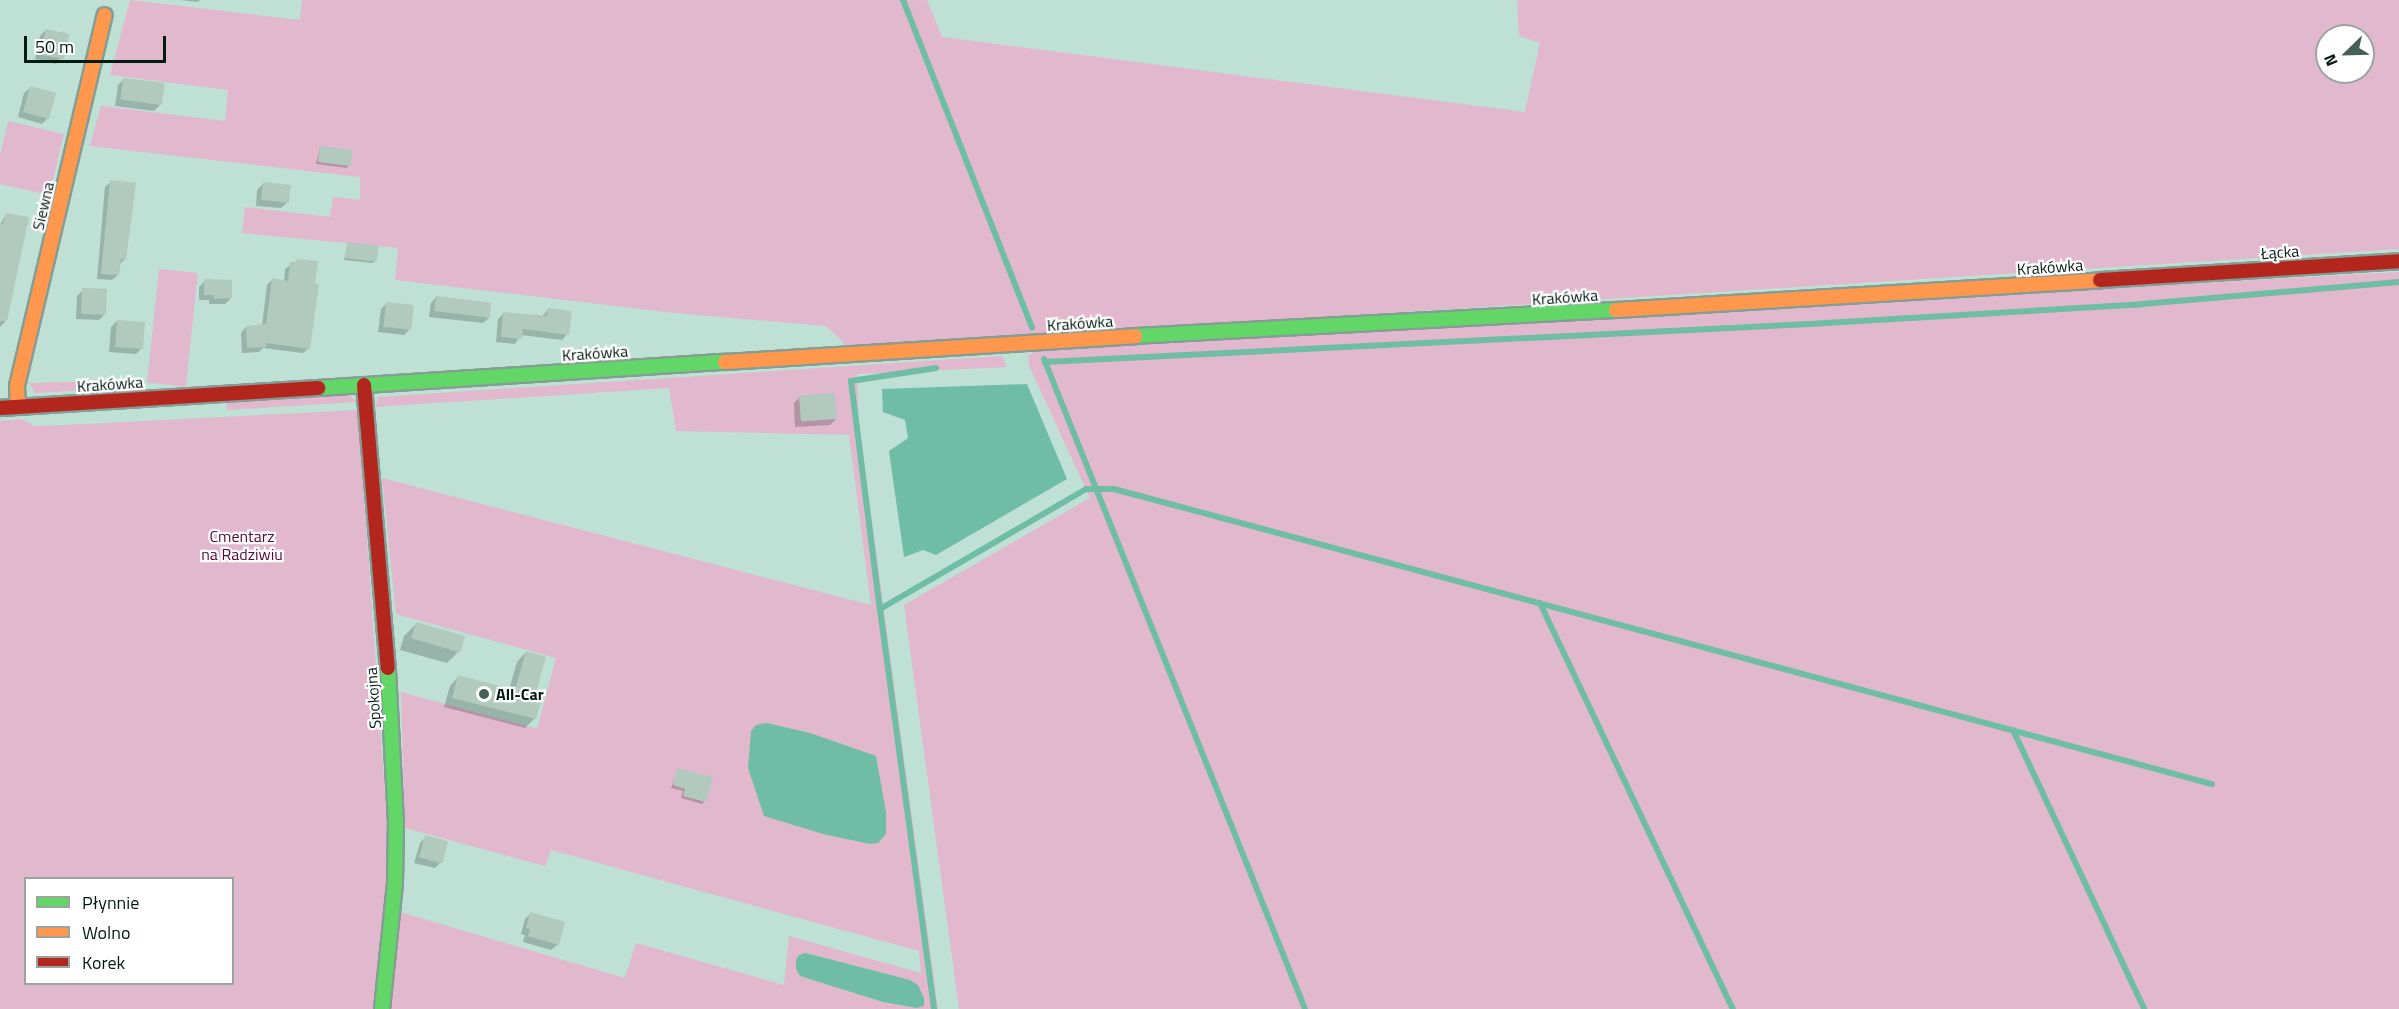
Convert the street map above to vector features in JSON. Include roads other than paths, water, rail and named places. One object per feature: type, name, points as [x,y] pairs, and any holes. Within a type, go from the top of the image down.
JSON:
[{"type":"street","name":"Siewna","points":[[18,406],[17,386],[105,15]]},
{"type":"street","name":"Łącka","points":[[2162,276],[2399,261]]},
{"type":"street","name":"Krakówka","points":[[0,408],[1137,336],[1524,316],[2162,276]]},
{"type":"street","name":"Spokojna","points":[[363,385],[391,704],[396,823],[395,884],[382,1009]]},
{"type":"waterway","points":[[903,0],[1032,328]]},
{"type":"waterway","points":[[1045,362],[1809,324],[2142,304],[2399,282]]},
{"type":"waterway","points":[[1044,359],[1305,1009]]},
{"type":"waterway","points":[[936,368],[851,381],[880,609],[1086,489],[1114,489],[2212,784]]},
{"type":"waterway","points":[[1540,603],[1733,1009]]},
{"type":"waterway","points":[[880,609],[934,1009]]},
{"type":"waterway","points":[[2013,730],[2144,1009]]},
{"type":"place","name":"All-Car","points":[[484,694]]},
{"type":"park label","name":"Cmentarz na Radziwiu","points":[[242,545]]}]
